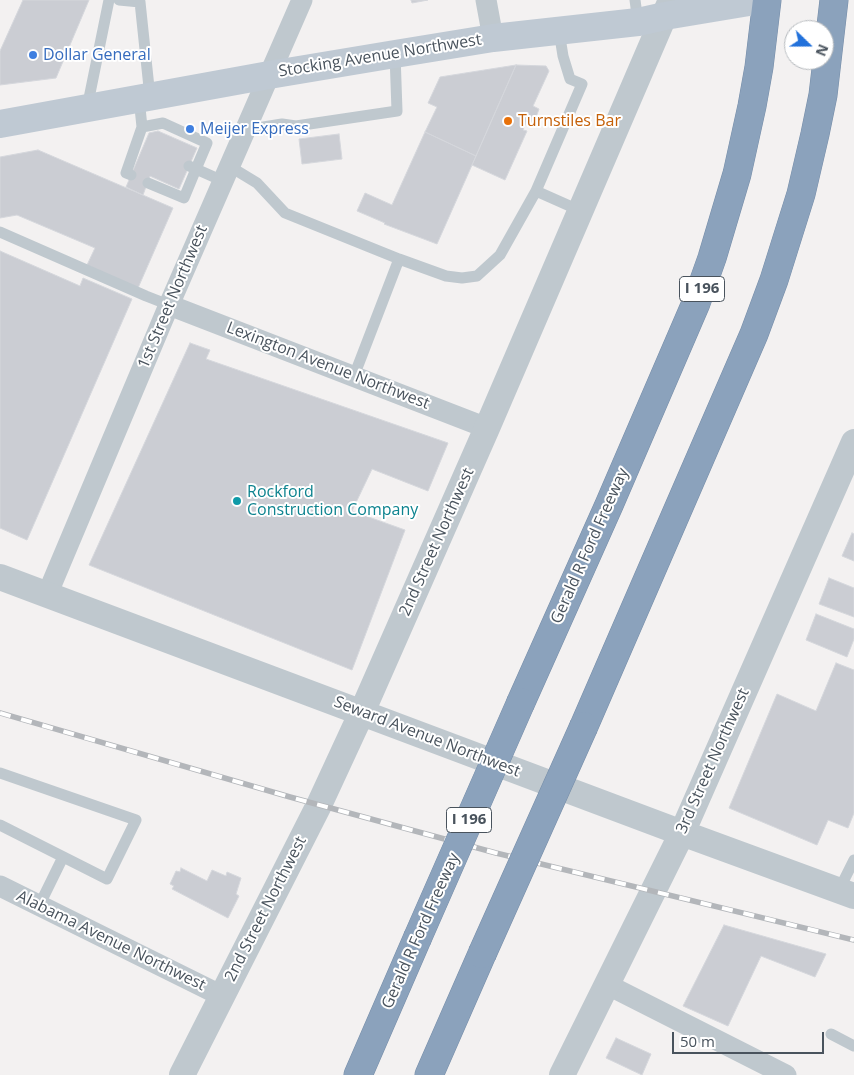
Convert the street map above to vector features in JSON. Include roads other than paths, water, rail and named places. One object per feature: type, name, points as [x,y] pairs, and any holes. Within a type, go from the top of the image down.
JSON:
[{"type":"highway","name":"Gerald R Ford Freeway","points":[[358,1075],[696,303],[726,216],[739,167],[759,68],[767,0]]},
{"type":"highway","points":[[429,1075],[584,726],[754,334],[774,280],[801,194],[823,95],[834,0]]},
{"type":"main road","name":"Stocking Avenue Northwest","points":[[0,124],[269,74],[493,38],[559,31],[636,11],[762,0]]},
{"type":"street","name":"1st Street Northwest","points":[[48,595],[169,305],[302,0]]},
{"type":"street","points":[[486,0],[493,38]]},
{"type":"street","name":"2nd Street Northwest","points":[[182,1075],[319,805],[362,712],[668,8]]},
{"type":"street","name":"Lexington Avenue Northwest","points":[[169,305],[487,428]]},
{"type":"street","name":"3rd Street Northwest","points":[[562,1075],[682,833],[854,442]]},
{"type":"street","name":"Seward Avenue Northwest","points":[[0,577],[847,893]]},
{"type":"street","name":"Alabama Avenue Northwest","points":[[0,886],[222,996]]},
{"type":"street","points":[[606,984],[775,1073]]},
{"type":"lane","points":[[87,108],[109,0]]},
{"type":"lane","points":[[119,0],[140,2],[145,97],[140,146],[126,173],[131,175]]},
{"type":"lane","points":[[193,168],[226,174],[257,183],[286,213],[399,259],[446,276],[462,278],[477,276],[500,255],[536,192],[582,84],[570,79],[562,56],[559,31]]},
{"type":"lane","points":[[245,130],[282,124],[296,126],[397,112],[395,54]]},
{"type":"lane","points":[[142,127],[163,123],[207,144],[193,168],[184,198],[148,183]]},
{"type":"lane","points":[[536,192],[580,211]]},
{"type":"lane","points":[[0,232],[169,305]]},
{"type":"lane","points":[[354,376],[399,259]]},
{"type":"lane","points":[[0,773],[136,820],[107,879],[0,825]]},
{"type":"lane","points":[[39,906],[63,857]]},
{"type":"lane","points":[[847,893],[854,860]]},
{"type":"lane","points":[[831,1034],[854,1046]]},
{"type":"railway","points":[[0,713],[290,797],[496,853],[854,940]]},
{"type":"place","name":"Dollar General","points":[[33,55]]},
{"type":"place","name":"Turnstiles Bar","points":[[508,121]]},
{"type":"place","name":"Meijer Express","points":[[190,129]]},
{"type":"place","name":"Rockford Construction Company","points":[[237,501]]}]
